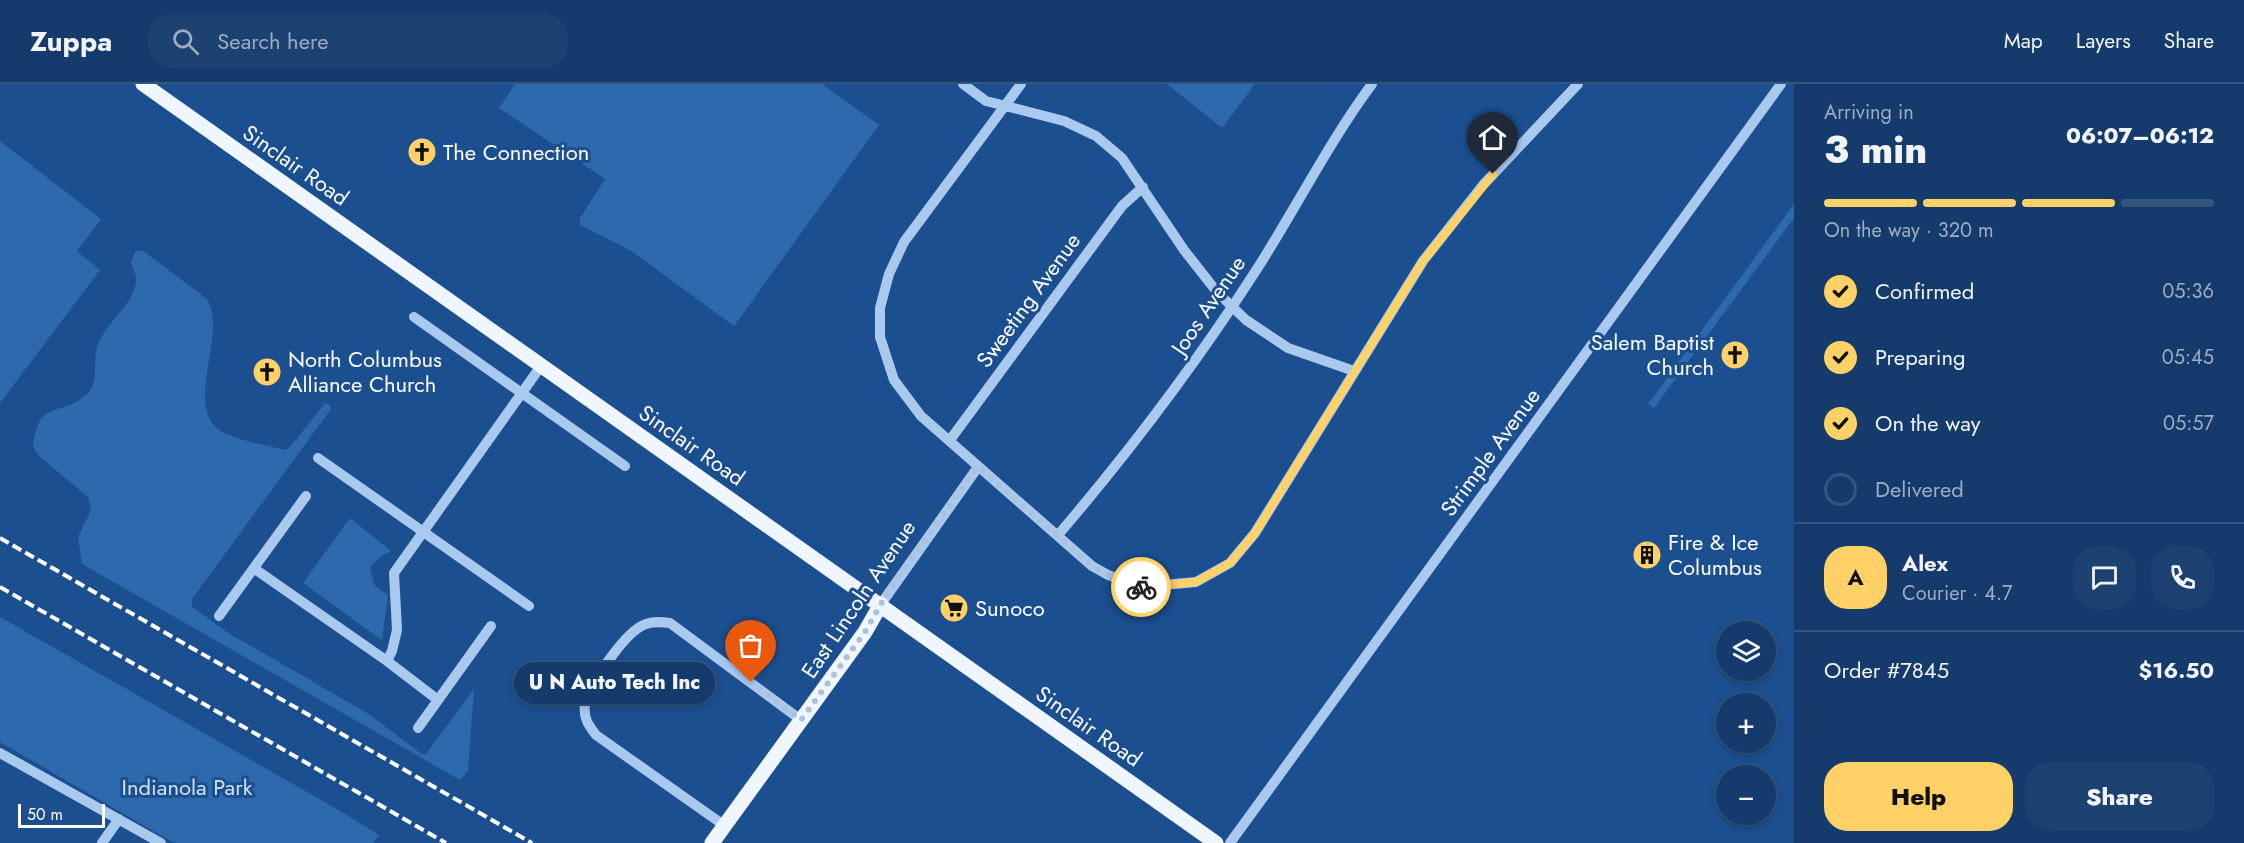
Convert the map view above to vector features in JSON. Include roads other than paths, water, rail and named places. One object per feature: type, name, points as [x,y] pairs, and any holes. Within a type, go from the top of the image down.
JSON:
[{"type":"main road","name":"Sinclair Road","points":[[143,84],[1216,843]]},
{"type":"main road","name":"East Lincoln Avenue","points":[[712,843],[865,632],[881,604]]},
{"type":"street","points":[[963,84],[986,100],[1064,121],[1096,136],[1122,158],[1184,250],[1217,292],[1246,320],[1288,348],[1354,371]]},
{"type":"street","points":[[1021,84],[904,242],[889,274],[880,308],[880,337],[894,380],[921,416],[1092,566],[1142,587],[1196,582],[1230,563],[1255,533],[1423,261],[1464,208],[1578,84]]},
{"type":"street","name":"Joos Avenue","points":[[1058,535],[1150,422],[1232,307],[1349,115],[1372,84]]},
{"type":"street","name":"Strimple Avenue","points":[[1230,843],[1781,84]]},
{"type":"street","name":"Sweeting Avenue","points":[[950,440],[1122,206],[1143,187]]},
{"type":"street","points":[[414,317],[625,466]]},
{"type":"street","points":[[387,660],[397,630],[394,573],[541,366]]},
{"type":"street","points":[[318,458],[529,606]]},
{"type":"street","name":"East Lincoln Avenue","points":[[881,604],[978,467]]},
{"type":"street","points":[[219,616],[306,496]]},
{"type":"street","points":[[255,569],[387,660],[438,699]]},
{"type":"street","points":[[724,826],[596,735],[586,722],[585,706],[606,666],[634,631],[646,624],[670,623],[801,720]]},
{"type":"street","points":[[418,728],[491,626]]},
{"type":"street","points":[[0,753],[161,843]]},
{"type":"street","points":[[102,843],[119,819]]},
{"type":"railway","points":[[0,538],[532,843]]},
{"type":"railway","points":[[0,587],[446,843]]},
{"type":"place","name":"The Connection","points":[[422,152]]},
{"type":"place","name":"Salem Baptist Church","points":[[1735,355]]},
{"type":"place","name":"North Columbus Alliance Church","points":[[267,372]]},
{"type":"place","name":"Fire & Ice Columbus","points":[[1647,555]]},
{"type":"place","name":"Sunoco","points":[[954,608]]},
{"type":"place","name":"U N Auto Tech Inc","points":[[751,682]]},
{"type":"park label","name":"Indianola Park","points":[[187,787]]}]
